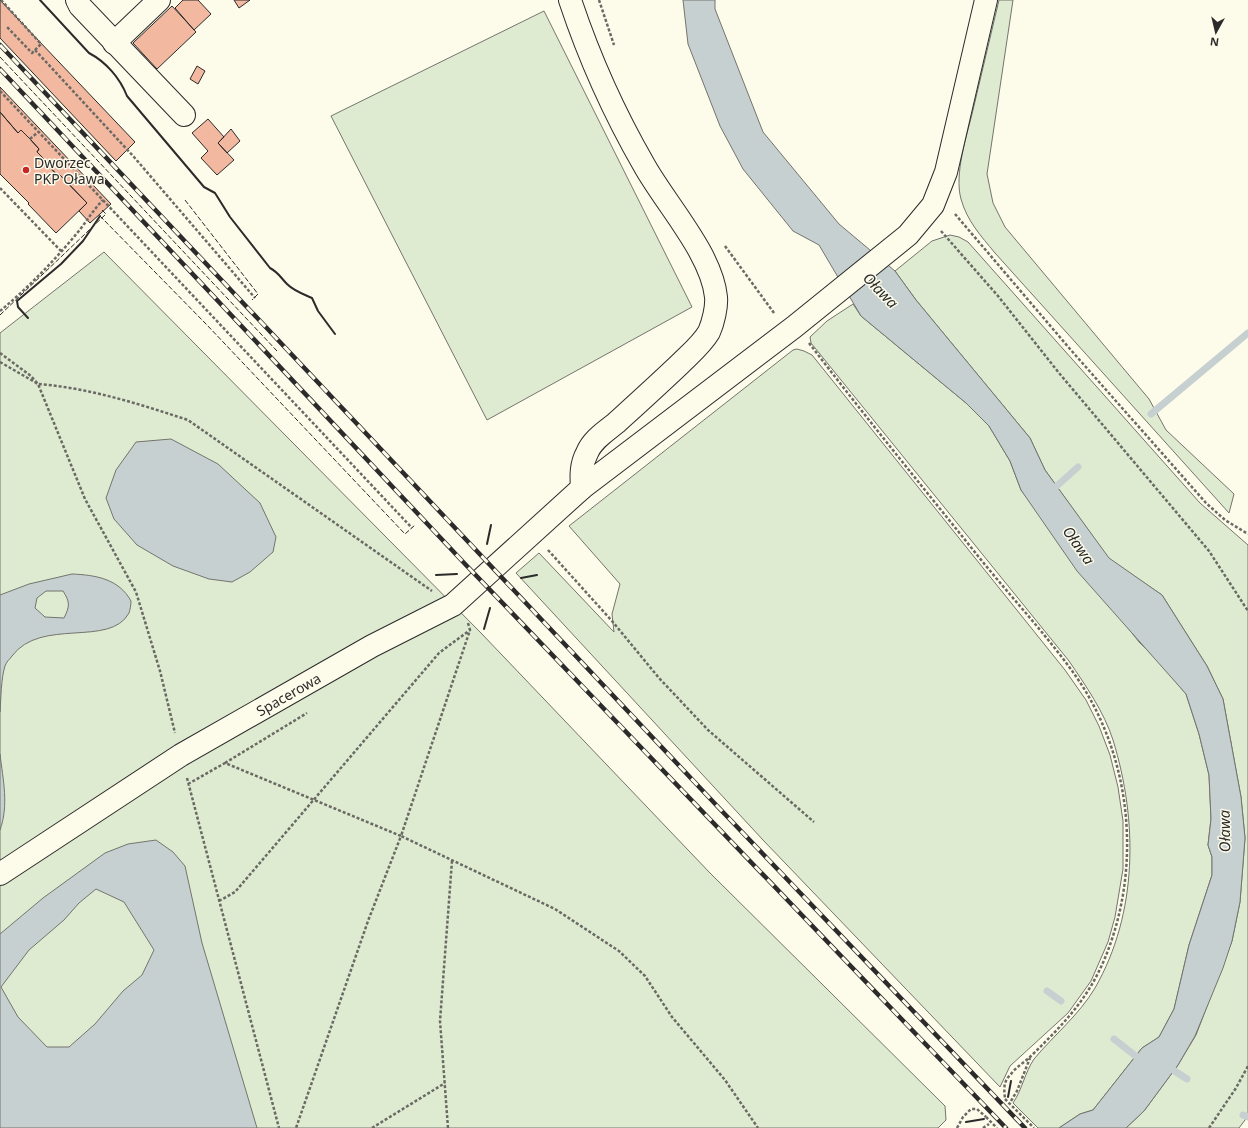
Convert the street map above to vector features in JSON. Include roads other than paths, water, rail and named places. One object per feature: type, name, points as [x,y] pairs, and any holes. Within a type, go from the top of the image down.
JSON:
[{"type":"street","points":[[77,0],[80,6],[114,43],[184,115]]},
{"type":"street","points":[[114,43],[159,0]]},
{"type":"street","points":[[570,0],[584,44],[616,113],[644,166],[703,258],[714,285],[716,298],[715,310],[709,331],[700,345],[651,392],[596,440],[587,451],[582,464],[582,488]]},
{"type":"street","name":"Spacerowa","points":[[0,874],[181,755],[372,646],[453,605],[582,488],[795,326],[908,235],[933,205],[946,172],[986,0]]},
{"type":"water","name":"Oława","points":[[683,0],[715,0],[715,9],[763,132],[839,224],[895,271],[916,300],[1030,438],[1045,470],[1109,558],[1162,595],[1207,666],[1223,699],[1241,797],[1245,838],[1240,902],[1232,941],[1223,968],[1195,1036],[1178,1065],[1144,1111],[1126,1128],[1059,1128],[1080,1114],[1093,1110],[1142,1048],[1159,1037],[1174,1009],[1189,945],[1212,875],[1212,857],[1208,845],[1211,819],[1209,775],[1199,734],[1186,694],[1077,571],[1021,490],[1010,461],[989,426],[966,403],[861,316],[819,245],[793,231],[743,169],[720,126],[688,44]]},
{"type":"water","points":[[171,439],[218,464],[260,503],[276,537],[273,552],[250,572],[232,582],[209,579],[173,566],[137,545],[114,519],[106,498],[116,470],[136,442]]},
{"type":"water","points":[[72,574],[98,577],[113,583],[126,594],[131,601],[130,609],[129,613],[120,623],[107,629],[91,632],[57,634],[40,638],[25,644],[7,662],[2,682],[0,712],[0,595],[29,584]],"holes":[[[46,591],[63,591],[67,598],[68,604],[64,618],[45,617],[35,608],[37,598]]]},
{"type":"water","points":[[0,754],[5,802],[3,821],[0,830]]},
{"type":"water","points":[[156,840],[173,852],[185,866],[202,943],[257,1128],[0,1128],[0,934],[43,898],[105,853],[128,844]],"holes":[[[96,889],[124,902],[154,950],[142,975],[123,991],[95,1024],[69,1047],[47,1047],[18,1017],[1,987],[29,950],[64,920],[79,903]]]},
{"type":"waterway","points":[[1151,414],[1248,333]]},
{"type":"waterway","points":[[1050,492],[1078,467]]},
{"type":"waterway","points":[[1047,991],[1061,1001]]},
{"type":"waterway","points":[[1114,1039],[1142,1061]]},
{"type":"waterway","points":[[1167,1066],[1187,1079]]},
{"type":"waterway","points":[[1243,1115],[1248,1117]]},
{"type":"railway","points":[[0,45],[719,808],[1025,1128]]},
{"type":"railway","points":[[0,69],[466,565],[1006,1128]]},
{"type":"place","name":"Dworzec PKP Oława","points":[[26,170]]}]
